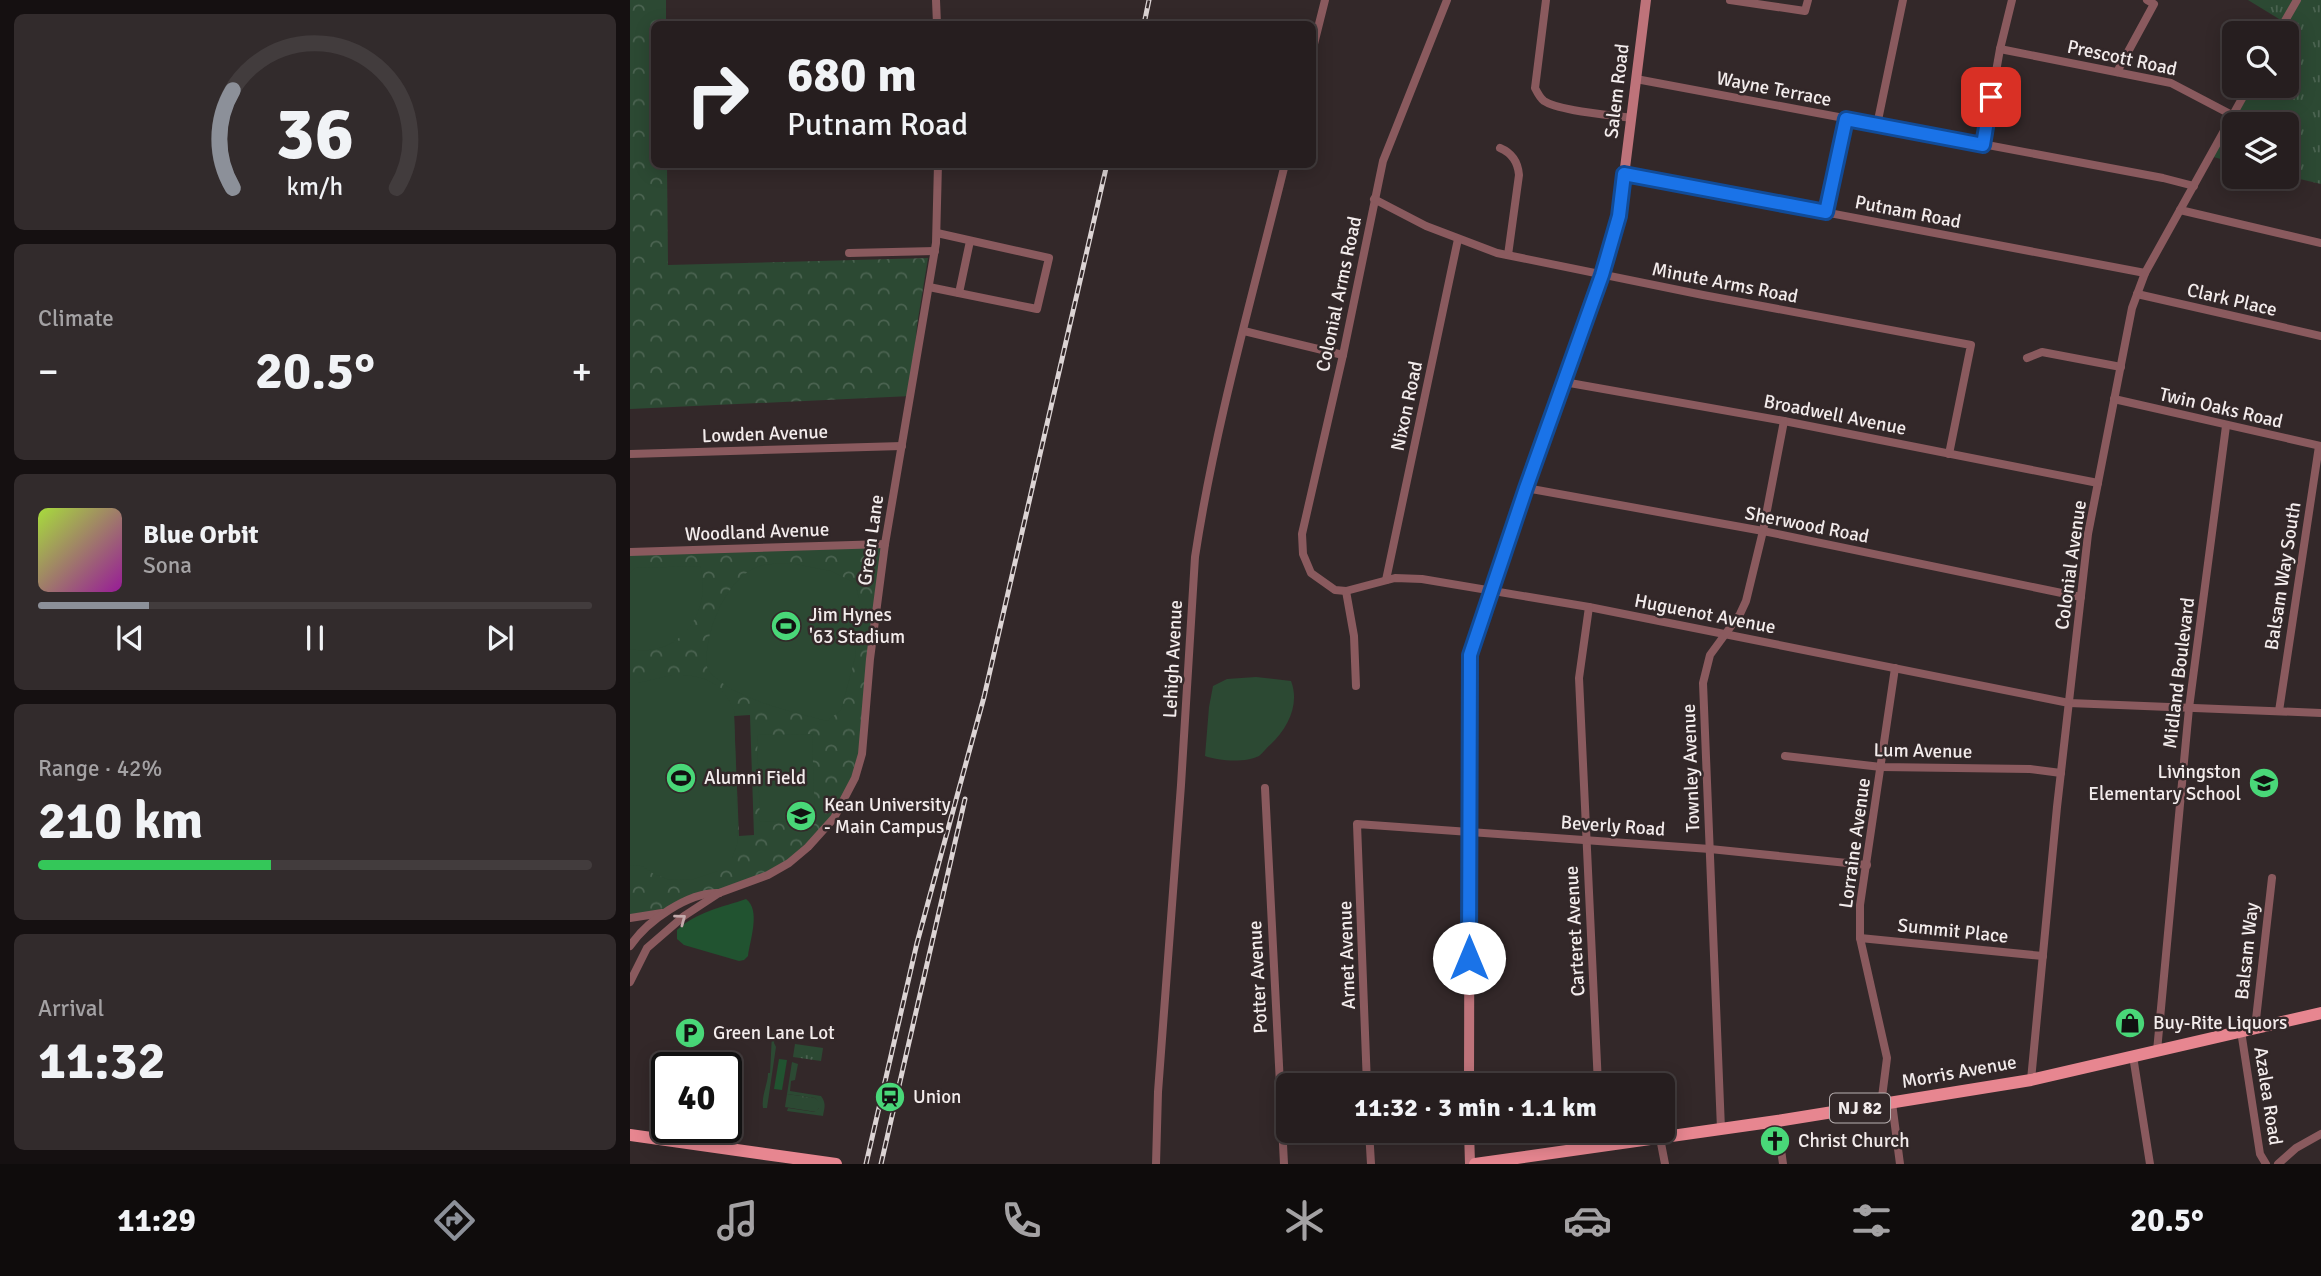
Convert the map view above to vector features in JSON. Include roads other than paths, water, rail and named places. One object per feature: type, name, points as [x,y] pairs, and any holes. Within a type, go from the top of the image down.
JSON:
[{"type":"main road","name":"Morris Avenue","points":[[1675,1136],[2031,1080],[2321,1013]]},
{"type":"main road","points":[[630,1135],[836,1164]]},
{"type":"main road","name":"Morris Avenue","points":[[1475,1164],[1623,1143]]},
{"type":"street","points":[[936,0],[936,21]]},
{"type":"street","points":[[1316,36],[1325,0]]},
{"type":"street","name":"Colonial Arms Road","points":[[1335,590],[1311,573],[1301,543],[1383,160],[1447,0]]},
{"type":"street","points":[[1546,0],[1535,88],[1538,94],[1545,102],[1559,107],[1632,118]]},
{"type":"street","name":"Salem Road","points":[[1469,1073],[1470,655],[1602,275],[1619,216],[1646,0]]},
{"type":"street","points":[[1730,0],[1805,11],[1808,0]]},
{"type":"street","points":[[1877,125],[1903,0]]},
{"type":"street","points":[[1983,145],[2000,49],[2012,0]]},
{"type":"street","points":[[2117,72],[2154,4],[2147,0]]},
{"type":"street","points":[[2285,21],[2297,0]]},
{"type":"street","name":"Prescott Road","points":[[2000,49],[2171,83],[2226,112]]},
{"type":"street","name":"Wayne Terrace","points":[[1636,79],[2194,186]]},
{"type":"street","points":[[1826,212],[1846,119]]},
{"type":"street","name":"Colonial Avenue","points":[[2031,1080],[2088,534],[2132,308],[2145,272],[2222,134]]},
{"type":"street","points":[[1500,148],[1507,151],[1519,165],[1508,255]]},
{"type":"street","name":"Green Lane","points":[[630,982],[647,948],[684,916],[719,893],[759,880],[800,854],[822,833],[851,788],[862,754],[870,659],[886,544],[935,251],[938,168]]},
{"type":"street","name":"Lehigh Avenue","points":[[1156,1164],[1158,1092],[1195,557],[1244,331],[1284,168]]},
{"type":"street","name":"Putnam Road","points":[[1624,174],[2145,272]]},
{"type":"street","name":"Minute Arms Road","points":[[1374,199],[1426,226],[1508,255],[1971,345],[1949,454]]},
{"type":"street","points":[[2180,210],[2321,243]]},
{"type":"street","points":[[929,287],[1037,309],[1049,258],[937,233]]},
{"type":"street","name":"Nixon Road","points":[[1386,580],[1458,239]]},
{"type":"street","points":[[959,293],[970,240]]},
{"type":"street","points":[[849,253],[935,251]]},
{"type":"street","name":"Clark Place","points":[[2137,294],[2321,336]]},
{"type":"street","points":[[1244,331],[1343,355]]},
{"type":"street","points":[[2027,358],[2042,352],[2120,368]]},
{"type":"street","name":"Broadwell Avenue","points":[[1564,382],[1784,421],[2098,483]]},
{"type":"street","name":"Twin Oaks Road","points":[[2114,399],[2320,446]]},
{"type":"street","name":"Townley Avenue","points":[[1721,1129],[1703,683],[1710,655],[1746,601],[1763,531],[1784,421]]},
{"type":"street","name":"Midland Boulevard","points":[[2157,1051],[2189,708],[2226,426]]},
{"type":"street","name":"Lowden Avenue","points":[[630,454],[902,446]]},
{"type":"street","name":"Balsam Way South","points":[[2279,711],[2320,446]]},
{"type":"street","name":"Sherwood Road","points":[[1526,488],[1763,531],[2081,597]]},
{"type":"street","name":"Woodland Avenue","points":[[630,552],[886,544]]},
{"type":"street","name":"Huguenot Avenue","points":[[1335,590],[1346,591],[1386,580],[1422,579],[1589,607],[2069,704],[2321,713]]},
{"type":"street","points":[[1346,591],[1354,636],[1356,686]]},
{"type":"street","name":"Carteret Avenue","points":[[1589,607],[1579,678],[1597,1073]]},
{"type":"street","name":"Lorraine Avenue","points":[[1895,667],[1860,905],[1860,938],[1887,1058],[1887,1104],[1900,1164]]},
{"type":"street","name":"Lum Avenue","points":[[1785,756],[1881,767],[2031,769],[2061,773]]},
{"type":"street","name":"Potter Avenue","points":[[1265,788],[1284,1164]]},
{"type":"street","name":"Beverly Road","points":[[1357,824],[1710,849],[1867,865]]},
{"type":"street","name":"Arnet Avenue","points":[[1357,824],[1367,1073]]},
{"type":"street","name":"Balsam Way","points":[[2255,1028],[2272,878]]},
{"type":"street","name":"Green Lane","points":[[631,942],[665,912],[705,892],[719,893]]},
{"type":"street","points":[[630,918],[665,912]]},
{"type":"street","name":"Summit Place","points":[[1860,938],[2043,956]]},
{"type":"street","points":[[631,942],[647,948]]},
{"type":"street","name":"Azalea Road","points":[[2241,1031],[2260,1154],[2266,1164]]},
{"type":"street","points":[[2133,1056],[2150,1164]]},
{"type":"street","points":[[1777,1121],[1783,1164]]},
{"type":"street","points":[[2278,1164],[2296,1148],[2321,1134]]},
{"type":"street","points":[[1370,1143],[1371,1164]]},
{"type":"street","points":[[1469,1143],[1470,1164]]},
{"type":"street","points":[[1661,1143],[1665,1164]]},
{"type":"railway","points":[[1145,21],[1149,0]]},
{"type":"railway","points":[[866,1164],[917,943],[984,697],[1106,168]]},
{"type":"railway","points":[[881,1164],[965,799]]},
{"type":"place","name":"Jim Hynes '63 Stadium","points":[[786,626]]},
{"type":"place","name":"Alumni Field","points":[[681,778]]},
{"type":"place","name":"Livingston Elementary School","points":[[2264,783]]},
{"type":"place","name":"Kean University - Main Campus","points":[[801,816]]},
{"type":"place","name":"Buy-Rite Liquors","points":[[2130,1023]]},
{"type":"place","name":"Green Lane Lot","points":[[690,1033]]},
{"type":"place","name":"Union","points":[[890,1097]]},
{"type":"place","name":"Christ Church","points":[[1775,1141]]}]
